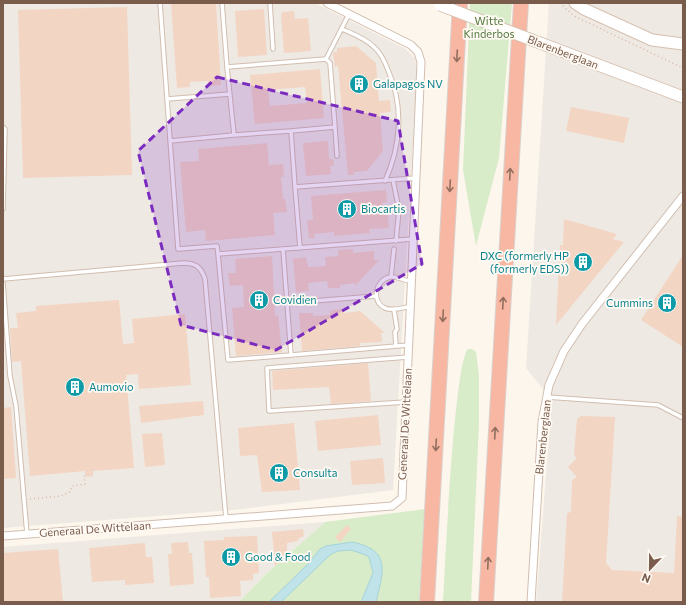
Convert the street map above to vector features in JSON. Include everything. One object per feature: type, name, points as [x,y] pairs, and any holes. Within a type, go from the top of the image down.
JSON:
[{"type":"highway","points":[[428,602],[460,3]]},
{"type":"highway","points":[[486,602],[521,3]]},
{"type":"street","name":"Generaal De Wittelaan","points":[[3,536],[392,506],[402,498],[421,62],[418,52],[411,46],[327,3]]},
{"type":"street","points":[[575,3],[591,13],[652,40],[683,44]]},
{"type":"street","name":"Blarenberglaan","points":[[437,4],[683,97]]},
{"type":"street","name":"Blarenberglaan","points":[[669,92],[683,94]]},
{"type":"street","name":"Blarenberglaan","points":[[531,602],[542,422],[549,385],[556,368],[582,324],[602,297],[682,201]]},
{"type":"lane","points":[[160,3],[178,249],[217,246],[228,360],[409,345]]},
{"type":"lane","points":[[222,3],[234,135]]},
{"type":"lane","points":[[270,3],[273,50]]},
{"type":"lane","points":[[326,59],[349,14]]},
{"type":"lane","points":[[342,29],[367,41],[375,48],[386,66],[394,85],[398,105],[399,127],[393,160],[385,181]]},
{"type":"lane","points":[[227,67],[326,59],[330,62],[337,156]]},
{"type":"lane","points":[[167,99],[230,94]]},
{"type":"lane","points":[[3,127],[5,129],[3,150],[3,209]]},
{"type":"lane","points":[[170,141],[335,127]]},
{"type":"lane","points":[[291,130],[300,248]]},
{"type":"lane","points":[[295,187],[416,178]]},
{"type":"lane","points":[[393,180],[399,210],[396,241]]},
{"type":"lane","points":[[218,254],[413,239]]},
{"type":"lane","points":[[391,277],[394,248]]},
{"type":"lane","points":[[283,249],[291,355]]},
{"type":"lane","points":[[3,279],[183,263],[192,263],[198,266],[205,279],[226,519]]},
{"type":"lane","points":[[410,308],[402,307],[394,310],[382,306],[376,296],[380,283],[391,277],[412,281]]},
{"type":"lane","points":[[3,283],[10,376],[16,406],[27,534]]},
{"type":"lane","points":[[287,303],[376,296]]},
{"type":"lane","points":[[394,310],[397,329],[395,332],[396,346]]},
{"type":"lane","points":[[406,402],[269,411],[268,368],[408,357]]},
{"type":"lane","points":[[547,397],[658,404],[683,418]]},
{"type":"path","points":[[560,3],[574,16],[683,68]]},
{"type":"path","points":[[24,499],[61,496],[70,492],[72,486],[85,484],[86,474]]},
{"type":"highlighted area","points":[[217,77],[398,121],[422,264],[276,350],[181,325],[138,151]]},
{"type":"shaded area","points":[[3,3],[315,3],[404,48],[415,58],[417,71],[393,490],[233,510],[3,528]]},
{"type":"shaded area","points":[[549,3],[683,3],[683,602],[536,602],[552,400],[526,368]]},
{"type":"shaded area","points":[[325,522],[266,574],[239,602],[3,602],[3,547]]},
{"type":"green space","name":"Witte Kinderbos","points":[[470,3],[512,3],[499,158],[476,246],[463,170]]},
{"type":"green space","points":[[468,349],[472,349],[476,352],[479,376],[479,424],[471,602],[443,602],[454,426],[458,389],[463,362]]},
{"type":"green space","points":[[425,509],[419,602],[239,602],[266,574],[325,522]]},
{"type":"water","points":[[352,542],[365,546],[374,551],[382,564],[381,581],[376,602],[361,602],[373,573],[369,557],[351,550],[338,551],[331,554],[281,602],[269,602],[308,564],[320,549],[326,546]]},
{"type":"building","points":[[171,3],[216,3],[221,85],[208,86],[208,81],[190,82],[190,87],[177,88]]},
{"type":"building","points":[[127,7],[132,175],[23,178],[18,10]]},
{"type":"building","points":[[264,9],[267,55],[238,57],[235,11]]},
{"type":"building","points":[[294,11],[295,19],[308,18],[311,51],[284,53],[281,16],[282,12]]},
{"type":"building","points":[[356,46],[376,63],[379,101],[390,100],[391,112],[380,113],[383,151],[367,171],[354,172],[354,175],[348,175],[338,66],[335,67],[333,52],[337,52],[337,48]]},
{"type":"building","points":[[320,69],[324,118],[255,124],[250,75]],"holes":[[[305,87],[307,103],[270,106],[268,90]]]},
{"type":"building","points":[[571,107],[629,118],[624,143],[566,131]]},
{"type":"building","points":[[328,141],[329,159],[333,159],[334,166],[330,166],[331,174],[306,176],[303,143]]},
{"type":"building","points":[[267,143],[269,165],[283,164],[284,177],[281,177],[283,199],[285,199],[287,212],[273,213],[275,235],[206,241],[205,230],[186,232],[180,162],[199,161],[198,149]]},
{"type":"building","name":"Biocartis","points":[[386,190],[387,202],[382,203],[383,215],[388,215],[389,228],[369,229],[370,233],[334,236],[334,232],[314,234],[315,238],[309,238],[307,220],[313,220],[311,196]]},
{"type":"building","name":"DXC (formerly HP (formerly EDS))","points":[[564,219],[617,234],[613,239],[624,242],[556,325],[560,245],[563,245]]},
{"type":"building","points":[[353,249],[353,253],[374,251],[374,260],[379,260],[355,286],[355,283],[340,285],[340,288],[328,288],[327,281],[308,283],[309,291],[296,292],[293,259],[306,257],[308,267],[326,266],[325,257],[338,256],[338,250]]},
{"type":"building","name":"Cummins","points":[[683,255],[683,347],[641,320]]},
{"type":"building","name":"Covidien","points":[[272,256],[275,316],[278,315],[282,352],[236,356],[232,308],[244,307],[243,285],[230,286],[228,273],[236,273],[235,259]]},
{"type":"building","name":"Aumovio","points":[[119,300],[123,344],[134,343],[132,319],[185,314],[191,385],[139,389],[138,374],[126,375],[134,468],[93,471],[93,476],[86,477],[85,471],[30,476],[21,361],[12,362],[10,328],[18,328],[16,313],[36,311],[36,306]]},
{"type":"building","points":[[342,309],[344,313],[360,311],[385,333],[381,333],[382,342],[360,343],[360,346],[302,351],[299,313],[313,313],[313,316],[330,315],[330,311]]},
{"type":"building","points":[[368,363],[371,401],[331,404],[329,387],[273,390],[272,371]]},
{"type":"building","points":[[203,401],[204,415],[141,423],[139,406]]},
{"type":"building","points":[[11,407],[16,478],[3,479],[3,408]]},
{"type":"building","points":[[378,415],[381,445],[318,451],[315,421]]},
{"type":"building","points":[[581,416],[615,417],[606,563],[612,570],[674,573],[677,516],[683,517],[683,602],[562,602],[567,514],[571,511],[572,480],[577,477],[568,467],[577,458],[574,455],[577,419]]},
{"type":"building","name":"Consulta","points":[[294,423],[300,490],[262,492],[257,455],[240,456],[238,428]]},
{"type":"building","points":[[162,433],[165,465],[145,467],[142,434]]},
{"type":"building","points":[[383,458],[385,483],[352,485],[350,461]]},
{"type":"building","points":[[347,525],[351,529],[340,542],[335,537]]},
{"type":"building","points":[[303,529],[304,536],[298,539],[298,541],[287,543],[287,553],[275,566],[272,532]]},
{"type":"building","name":"Good & Food","points":[[257,536],[259,573],[253,574],[253,580],[240,581],[241,596],[210,598],[209,577],[206,577],[204,541],[224,540],[224,537]]},
{"type":"building","points":[[188,542],[189,553],[192,553],[194,584],[170,586],[168,554],[172,554],[171,543]]},
{"type":"building","points":[[145,543],[146,557],[152,557],[154,583],[125,585],[125,580],[92,582],[89,548]]},
{"type":"building","points":[[58,549],[63,602],[3,602],[3,553]]},
{"type":"place","name":"Galapagos NV","points":[[359,84]]},
{"type":"place","name":"Biocartis","points":[[347,209]]},
{"type":"place","name":"DXC (formerly HP (formerly EDS))","points":[[583,262]]},
{"type":"place","name":"Covidien","points":[[259,300]]},
{"type":"place","name":"Cummins","points":[[667,303]]},
{"type":"place","name":"Aumovio","points":[[75,387]]},
{"type":"place","name":"Consulta","points":[[279,473]]},
{"type":"place","name":"Good & Food","points":[[231,557]]}]
